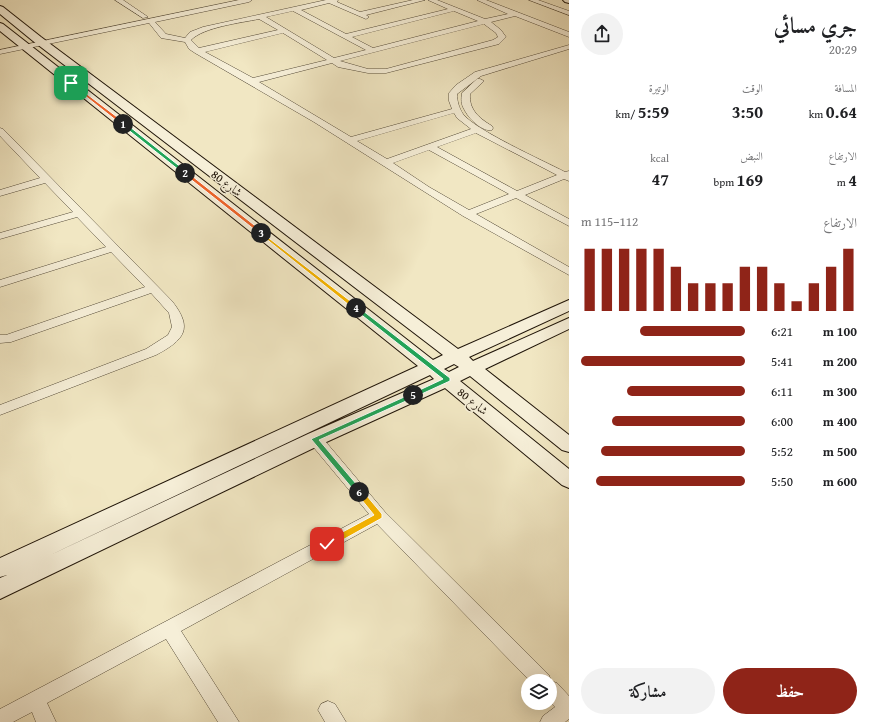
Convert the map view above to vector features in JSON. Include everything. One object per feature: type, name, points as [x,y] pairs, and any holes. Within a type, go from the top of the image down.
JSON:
[{"type":"street","points":[[148,19],[228,0]]},
{"type":"street","points":[[0,52],[31,43],[249,0]]},
{"type":"street","points":[[360,14],[422,0]]},
{"type":"street","points":[[259,16],[333,60],[348,67],[377,72],[394,69],[499,41],[502,37],[500,32],[485,22],[430,0]]},
{"type":"street","points":[[483,0],[569,35]]},
{"type":"street","points":[[532,0],[569,13]]},
{"type":"street","points":[[187,40],[193,34],[206,29],[332,1],[387,26]]},
{"type":"street","points":[[120,2],[148,19],[164,36],[187,40],[192,47],[198,51],[252,81],[386,162],[425,189],[569,272]]},
{"type":"street","points":[[120,2],[131,2]]},
{"type":"street","name":"شارع 80","points":[[0,9],[31,43],[569,480]]},
{"type":"street","points":[[294,9],[372,50]]},
{"type":"street","points":[[346,36],[454,9]]},
{"type":"street","points":[[252,81],[515,14]]},
{"type":"street","points":[[548,27],[562,23]]},
{"type":"street","name":"شارع 80","points":[[0,26],[31,43],[463,362],[569,445]]},
{"type":"street","points":[[198,51],[284,31]]},
{"type":"street","points":[[0,46],[31,43]]},
{"type":"street","points":[[568,174],[477,130],[467,123],[460,116],[457,110],[453,101],[453,93],[467,80],[478,74],[569,47]]},
{"type":"street","points":[[568,174],[482,124],[472,115],[464,102],[466,93],[475,84],[485,78],[569,54]]},
{"type":"street","points":[[349,140],[457,110]]},
{"type":"street","points":[[0,130],[153,288],[176,313],[179,323],[176,334],[166,344],[151,352],[0,410]]},
{"type":"street","points":[[386,162],[477,130]]},
{"type":"street","points":[[430,147],[569,223]]},
{"type":"street","points":[[467,214],[568,174]]},
{"type":"street","points":[[0,193],[48,180]]},
{"type":"street","points":[[0,236],[79,213]]},
{"type":"street","points":[[0,284],[113,248]]},
{"type":"street","points":[[0,339],[7,339],[153,288]]},
{"type":"street","points":[[0,589],[315,439],[447,380],[463,362],[569,305]]},
{"type":"street","points":[[0,568],[432,368],[463,362],[569,323]]},
{"type":"street","points":[[315,439],[379,516],[535,674]]},
{"type":"street","points":[[0,719],[379,516]]},
{"type":"street","points":[[170,629],[229,722]]},
{"type":"street","points":[[550,722],[569,709],[557,696]]},
{"type":"street","points":[[36,700],[46,722]]},
{"type":"route","points":[[71,83],[447,380],[315,439],[379,516],[327,544]]}]
